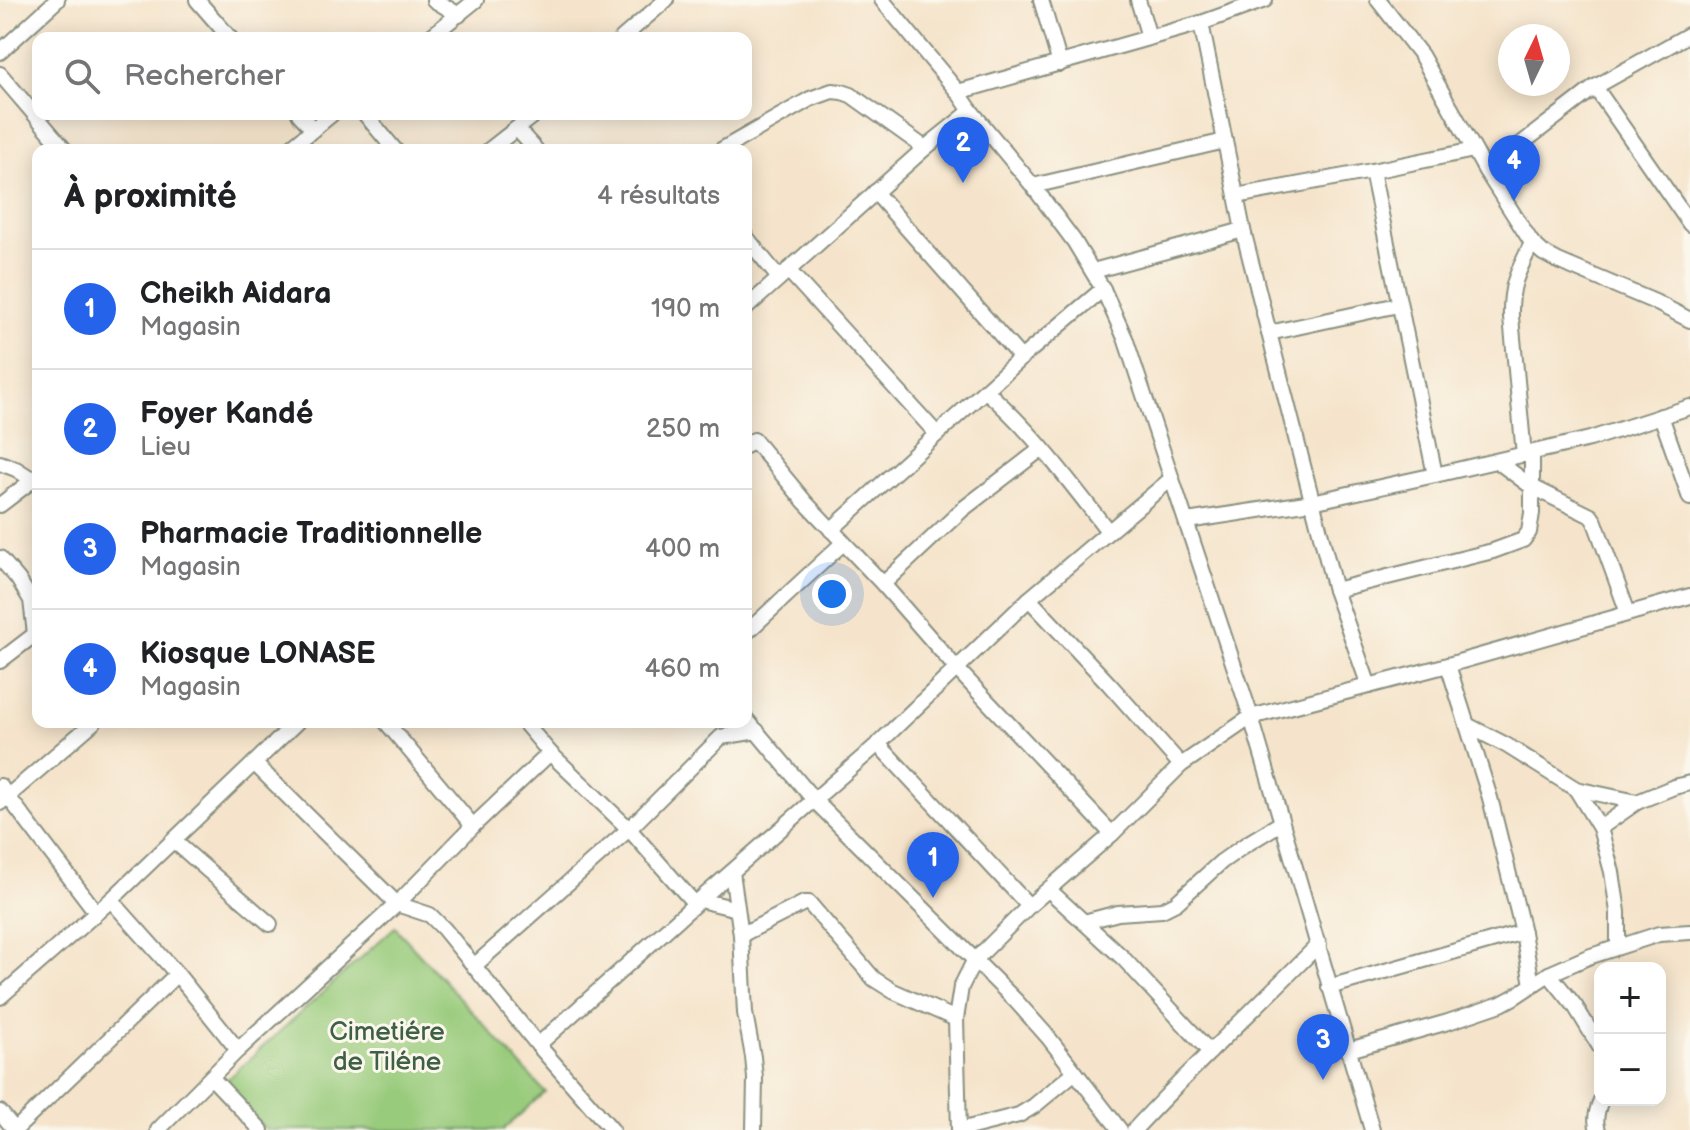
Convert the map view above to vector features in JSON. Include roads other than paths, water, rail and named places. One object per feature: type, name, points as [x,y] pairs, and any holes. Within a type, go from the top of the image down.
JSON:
[{"type":"street","points":[[0,52],[57,0]]},
{"type":"street","points":[[197,0],[225,32]]},
{"type":"street","points":[[434,0],[459,15]]},
{"type":"street","points":[[437,32],[476,0]]},
{"type":"street","points":[[629,32],[666,0]]},
{"type":"street","points":[[882,0],[1061,222],[1103,289],[1125,338],[1251,717],[1372,1130]]},
{"type":"street","points":[[1041,0],[1060,64]]},
{"type":"street","points":[[1138,0],[1149,37]]},
{"type":"street","points":[[958,92],[1201,23],[1265,0]]},
{"type":"street","points":[[1378,0],[1421,55],[1486,171],[1532,243],[1558,261],[1690,320]]},
{"type":"street","points":[[1201,23],[1243,230],[1269,333],[1335,590],[1369,686]]},
{"type":"street","points":[[1486,171],[1595,87],[1690,34]]},
{"type":"street","points":[[1,77],[32,112]]},
{"type":"street","points":[[1595,87],[1690,224]]},
{"type":"street","points":[[731,144],[810,99],[832,91],[851,95],[925,148]]},
{"type":"street","points":[[752,302],[925,148],[971,111]]},
{"type":"street","points":[[39,120],[60,144]]},
{"type":"street","points":[[305,120],[313,129]]},
{"type":"street","points":[[295,144],[324,120]]},
{"type":"street","points":[[370,120],[390,144]]},
{"type":"street","points":[[497,144],[528,120]]},
{"type":"street","points":[[517,129],[531,144]]},
{"type":"street","points":[[1033,186],[1225,141]]},
{"type":"street","points":[[1236,196],[1474,150]]},
{"type":"street","points":[[1372,171],[1435,475]]},
{"type":"street","points":[[875,192],[1021,358]]},
{"type":"street","points":[[1093,271],[1243,230]]},
{"type":"street","points":[[752,243],[937,434]]},
{"type":"street","points":[[1335,590],[1493,551],[1523,540],[1529,532],[1532,487],[1510,296],[1532,243]]},
{"type":"street","points":[[831,530],[1021,358],[1103,289]]},
{"type":"street","points":[[1269,333],[1398,305]]},
{"type":"street","points":[[986,391],[1055,463],[1108,531]]},
{"type":"street","points":[[1187,521],[1312,502],[1528,454],[1590,439],[1690,407]]},
{"type":"street","points":[[1661,416],[1690,498]]},
{"type":"street","points":[[752,442],[957,669],[1112,834]]},
{"type":"street","points":[[883,584],[963,509],[1041,449]]},
{"type":"street","points":[[1497,461],[1532,487],[1591,516],[1628,613]]},
{"type":"street","points":[[0,463],[32,477]]},
{"type":"street","points":[[538,1045],[878,744],[1029,599],[1171,479]]},
{"type":"street","points":[[0,505],[32,482]]},
{"type":"street","points":[[752,627],[843,543]]},
{"type":"street","points":[[0,558],[32,597]]},
{"type":"street","points":[[1075,1072],[1019,1115],[960,1130],[956,1019],[961,987],[974,961],[1029,906],[1112,834],[1181,765],[1251,717],[1690,596]]},
{"type":"street","points":[[1029,599],[1181,765]]},
{"type":"street","points":[[0,661],[32,637]]},
{"type":"street","points":[[1448,665],[1490,798],[1523,932],[1532,985]]},
{"type":"street","points":[[1467,725],[1506,745],[1576,789],[1637,802]]},
{"type":"street","points":[[752,726],[814,800],[1016,1001],[1120,1130]]},
{"type":"street","points":[[87,728],[3,795],[96,912]]},
{"type":"street","points":[[278,728],[284,733]]},
{"type":"street","points":[[0,997],[111,900],[290,728]]},
{"type":"street","points":[[391,728],[473,826]]},
{"type":"street","points":[[529,728],[698,902],[737,909]]},
{"type":"street","points":[[474,966],[629,829],[722,730],[757,731]]},
{"type":"street","points":[[878,744],[1029,906]]},
{"type":"street","points":[[158,1130],[238,1050],[397,904],[550,753]]},
{"type":"street","points":[[254,763],[397,904],[430,915],[444,929],[612,1130]]},
{"type":"street","points":[[1600,828],[1637,802],[1690,783]]},
{"type":"street","points":[[1576,789],[1600,828],[1612,872],[1618,912],[1618,947]]},
{"type":"street","points":[[1084,922],[1118,913],[1162,910],[1176,903],[1221,862],[1281,823]]},
{"type":"street","points":[[174,841],[270,924]]},
{"type":"street","points":[[732,872],[741,935],[745,1013],[755,1078],[754,1130]]},
{"type":"street","points":[[1049,890],[1142,977],[1210,1052]]},
{"type":"street","points":[[111,900],[177,974],[238,1050]]},
{"type":"street","points":[[741,935],[809,903],[874,979],[893,991],[956,1019]]},
{"type":"street","points":[[1329,987],[1523,932]]},
{"type":"street","points":[[1349,1050],[1501,1004],[1549,974],[1588,957],[1659,934],[1690,932]]},
{"type":"street","points":[[1134,1130],[1179,1081],[1251,1014],[1319,944]]},
{"type":"street","points":[[0,1112],[15,1130],[177,974]]},
{"type":"street","points":[[1549,974],[1575,1006],[1594,1037]]},
{"type":"street","points":[[211,1077],[261,1130]]},
{"type":"street","points":[[1598,1130],[1599,1106]]},
{"type":"place","name":"Foyer Kandé","points":[[963,183]]},
{"type":"place","name":"Kiosque LONASE","points":[[1514,201]]},
{"type":"place","name":"Cheikh Aidara","points":[[933,898]]},
{"type":"place","name":"Pharmacie Traditionnelle","points":[[1323,1080]]},
{"type":"park label","name":"Cimetiére de Tiléne","points":[[387,1046]]}]
